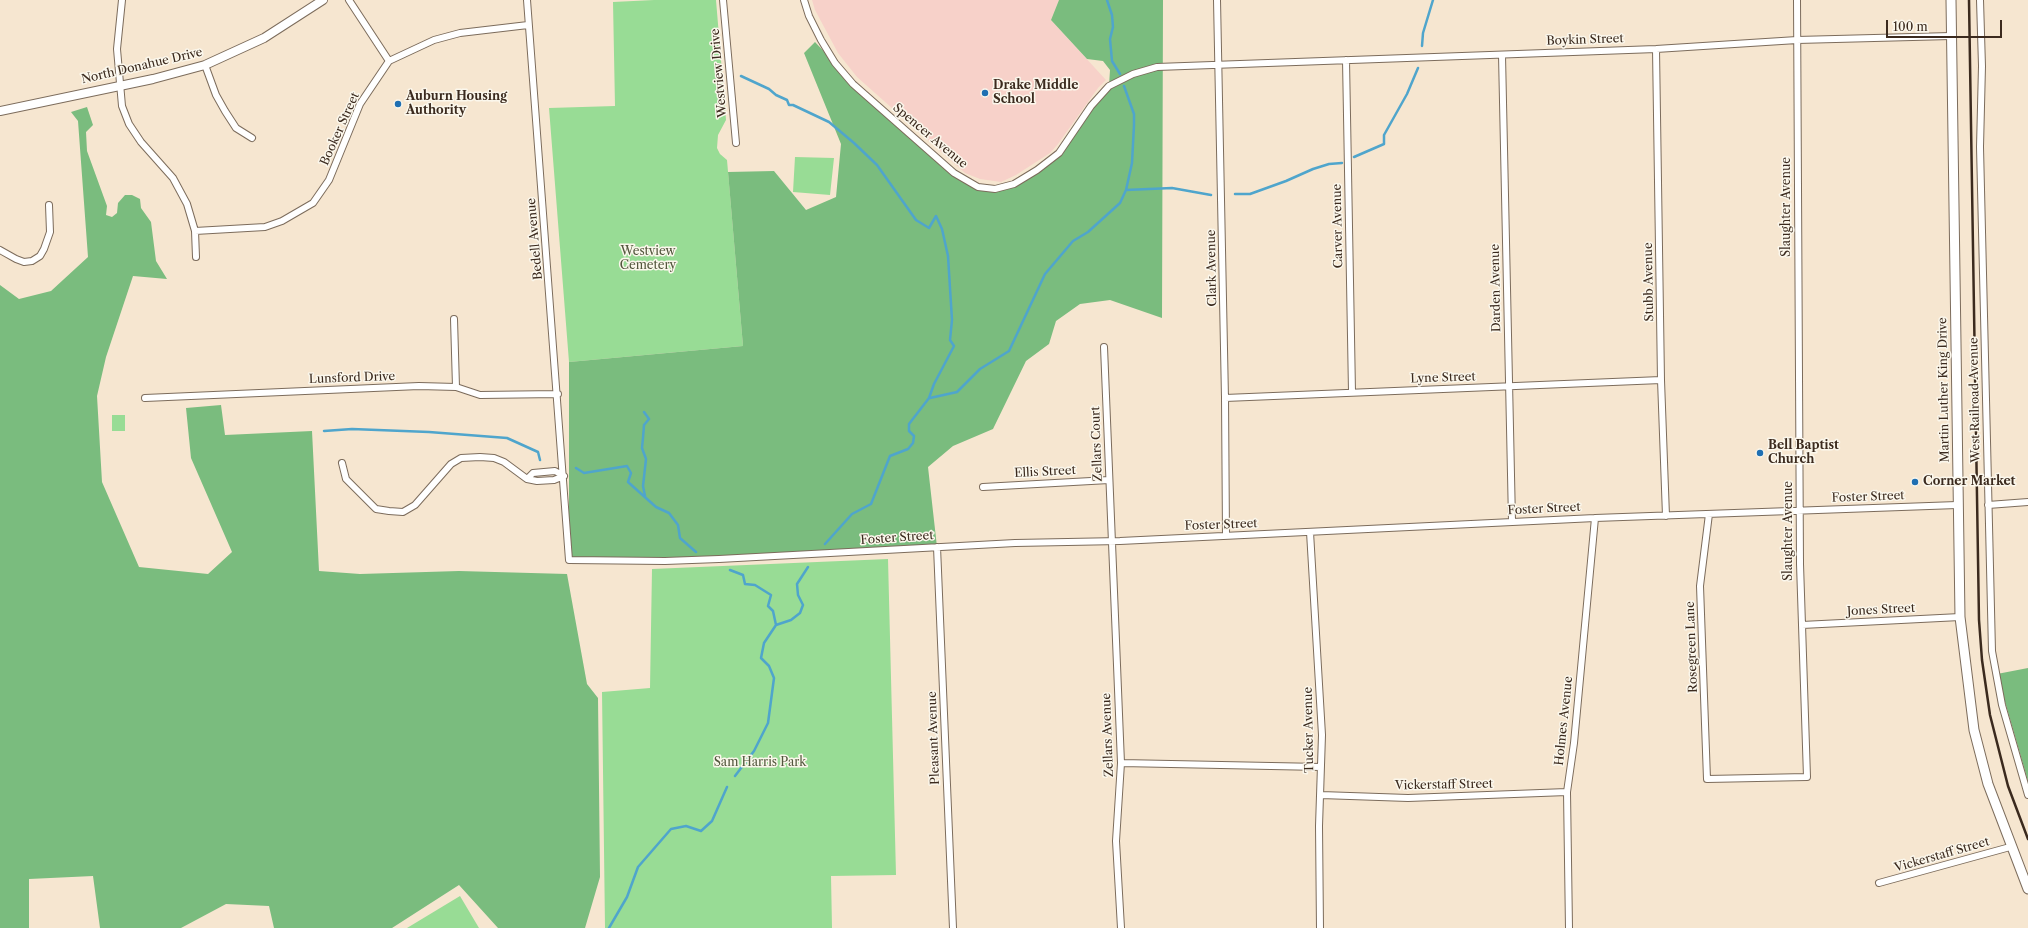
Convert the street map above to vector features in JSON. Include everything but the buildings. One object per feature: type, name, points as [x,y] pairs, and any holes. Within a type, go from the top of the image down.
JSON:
[{"type":"main road","name":"Martin Luther King Drive","points":[[1951,0],[1957,505],[1960,617],[1974,730],[1988,784],[2010,846],[2028,889]]},
{"type":"street","points":[[122,0],[117,49],[119,86],[122,106],[129,124],[141,142],[173,178],[187,204],[195,231],[196,257]]},
{"type":"street","name":"North Donahue Drive","points":[[0,112],[119,86],[205,65],[264,38],[323,0]]},
{"type":"street","points":[[349,0],[390,61]]},
{"type":"street","name":"Bedell Avenue","points":[[527,0],[564,476]]},
{"type":"street","name":"Westview Drive","points":[[723,0],[736,143]]},
{"type":"street","name":"Spencer Avenue","points":[[804,0],[809,16],[825,46],[835,63],[853,84],[954,173],[978,187],[1005,187],[1037,170],[1059,153],[1091,106],[1109,86],[1133,74],[1157,67],[1220,64]]},
{"type":"street","name":"Clark Avenue","points":[[1218,0],[1226,536]]},
{"type":"street","name":"Slaughter Avenue","points":[[1707,779],[1807,777],[1800,511],[1797,0]]},
{"type":"street","name":"West Railroad Avenue","points":[[1980,0],[1982,66],[1980,146],[1992,651],[1996,678],[2028,795]]},
{"type":"street","name":"Booker Street","points":[[195,231],[265,227],[282,221],[313,203],[329,180],[360,104],[390,61],[434,40],[460,33],[528,25]]},
{"type":"street","name":"Boykin Street","points":[[1220,64],[1502,55],[1797,40],[1951,36]]},
{"type":"street","name":"Stubb Avenue","points":[[1656,48],[1661,380],[1666,516]]},
{"type":"street","name":"Darden Avenue","points":[[1502,55],[1512,521]]},
{"type":"street","name":"Carver Avenue","points":[[1346,60],[1352,392]]},
{"type":"street","points":[[205,65],[216,95],[225,111],[236,128],[252,138]]},
{"type":"street","points":[[0,250],[24,262],[32,261],[40,256],[50,232],[49,205]]},
{"type":"street","points":[[454,319],[456,387]]},
{"type":"street","name":"Zellars Court","points":[[1104,347],[1111,541]]},
{"type":"street","name":"Lyne Street","points":[[1225,398],[1661,380]]},
{"type":"street","name":"Lunsford Drive","points":[[145,398],[419,386],[456,387],[480,395],[558,394]]},
{"type":"street","points":[[342,463],[346,479],[376,509],[403,512],[415,505],[451,464],[461,458],[494,458],[504,462],[527,479],[533,473],[555,471],[564,476]]},
{"type":"street","name":"Foster Street","points":[[564,476],[569,560],[719,559],[937,546],[1111,541],[1512,521],[1957,505]]},
{"type":"street","name":"Ellis Street","points":[[983,487],[1109,480]]},
{"type":"street","points":[[1988,505],[2028,502]]},
{"type":"street","name":"Rosegreen Lane","points":[[1707,779],[1700,586],[1709,514]]},
{"type":"street","name":"Holmes Avenue","points":[[1569,928],[1567,792],[1574,743],[1595,518]]},
{"type":"street","name":"Tucker Avenue","points":[[1310,532],[1322,735],[1319,826],[1320,928]]},
{"type":"street","name":"Zellars Avenue","points":[[1111,541],[1121,763],[1116,841],[1121,928]]},
{"type":"street","name":"Pleasant Avenue","points":[[937,546],[953,928]]},
{"type":"street","name":"Jones Street","points":[[1802,625],[1960,617]]},
{"type":"street","points":[[1121,763],[1321,767]]},
{"type":"street","name":"Vickerstaff Street","points":[[1321,795],[1408,798],[1567,792]]},
{"type":"street","name":"Vickerstaff Street","points":[[1879,883],[2010,846]]},
{"type":"shaded area","name":"Drake Middle School","points":[[812,0],[1059,0],[1051,20],[1106,80],[1098,88],[1050,153],[1016,175],[1001,182],[980,179],[965,173],[857,77],[838,53],[815,10]]},
{"type":"green space","name":"Westview Cemetery","points":[[654,0],[716,0],[726,120],[718,135],[717,148],[720,154],[727,160],[743,346],[569,362],[549,108],[615,106],[613,2]]},
{"type":"green space","points":[[1059,0],[1163,0],[1162,318],[1110,300],[1080,304],[1056,321],[1049,344],[1026,361],[993,429],[953,446],[928,467],[937,547],[719,559],[569,560],[569,362],[743,346],[728,172],[774,171],[806,210],[836,197],[841,144],[804,53],[815,42],[835,63],[954,173],[977,187],[1005,187],[1059,153],[1109,86],[1110,70],[1103,61],[1087,59],[1051,20]]},
{"type":"green space","points":[[87,107],[93,125],[86,132],[87,151],[107,206],[106,215],[112,217],[117,213],[118,203],[125,195],[132,195],[140,199],[141,208],[151,222],[156,261],[167,279],[133,276],[106,357],[97,396],[102,482],[139,567],[208,574],[232,552],[191,458],[186,408],[221,405],[225,435],[312,431],[319,571],[360,574],[459,571],[567,574],[587,684],[598,698],[600,877],[585,928],[498,928],[459,885],[392,928],[274,928],[269,906],[226,904],[181,928],[100,928],[93,876],[29,879],[29,928],[0,928],[0,285],[19,299],[51,291],[88,257],[78,121],[71,112]]},
{"type":"green space","points":[[795,157],[834,158],[830,195],[793,192]]},
{"type":"green space","points":[[112,415],[125,415],[125,431],[112,431]]},
{"type":"green space","name":"Sam Harris Park","points":[[888,559],[896,875],[831,876],[832,928],[605,928],[602,692],[650,688],[652,569]]},
{"type":"green space","points":[[2028,668],[2028,781],[1997,674]]},
{"type":"green space","points":[[460,896],[479,928],[407,928]]},
{"type":"waterway","points":[[1107,0],[1112,15],[1113,27],[1110,39],[1112,61],[1120,74]]},
{"type":"waterway","points":[[1422,46],[1423,33],[1433,0]]},
{"type":"waterway","points":[[1354,157],[1384,144],[1384,135],[1407,94],[1418,68]]},
{"type":"waterway","points":[[741,76],[769,89],[776,95],[787,100],[789,105],[793,105],[829,122],[854,143],[877,165],[916,220],[929,228],[936,216],[942,229],[948,256],[952,320],[950,340],[954,346],[934,384],[929,398],[909,424],[909,431],[914,436],[913,443],[908,449],[890,456],[871,504],[852,514],[825,544]]},
{"type":"waterway","points":[[1124,86],[1134,114],[1132,163],[1126,190]]},
{"type":"waterway","points":[[1235,194],[1250,194],[1313,169],[1329,164],[1342,163]]},
{"type":"waterway","points":[[930,398],[957,392],[980,369],[1009,351],[1045,274],[1073,241],[1088,232],[1120,203],[1126,190],[1172,188],[1211,195]]},
{"type":"waterway","points":[[644,412],[649,419],[644,425],[642,448],[646,459],[643,486],[645,496]]},
{"type":"waterway","points":[[324,431],[352,429],[429,432],[507,438],[538,452],[540,460]]},
{"type":"waterway","points":[[576,468],[584,473],[627,466],[631,473],[628,482],[656,507],[669,513],[678,525],[680,538],[696,552]]},
{"type":"waterway","points":[[735,776],[754,751],[768,723],[774,678],[769,666],[761,658],[764,643],[776,625],[791,620],[800,613],[803,605],[798,595],[797,584],[808,567]]},
{"type":"waterway","points":[[730,570],[743,575],[745,584],[755,585],[771,595],[768,606],[773,611],[776,625]]},
{"type":"waterway","points":[[609,928],[627,897],[638,867],[671,829],[686,826],[701,831],[712,821],[727,787]]},
{"type":"railway","points":[[1969,0],[1979,620],[1982,660],[1990,715],[2008,786],[2028,839]]},
{"type":"place","name":"Drake Middle School","points":[[985,93]]},
{"type":"place","name":"Auburn Housing Authority","points":[[398,104]]},
{"type":"place","name":"Bell Baptist Church","points":[[1760,453]]},
{"type":"place","name":"Corner Market","points":[[1915,482]]}]
